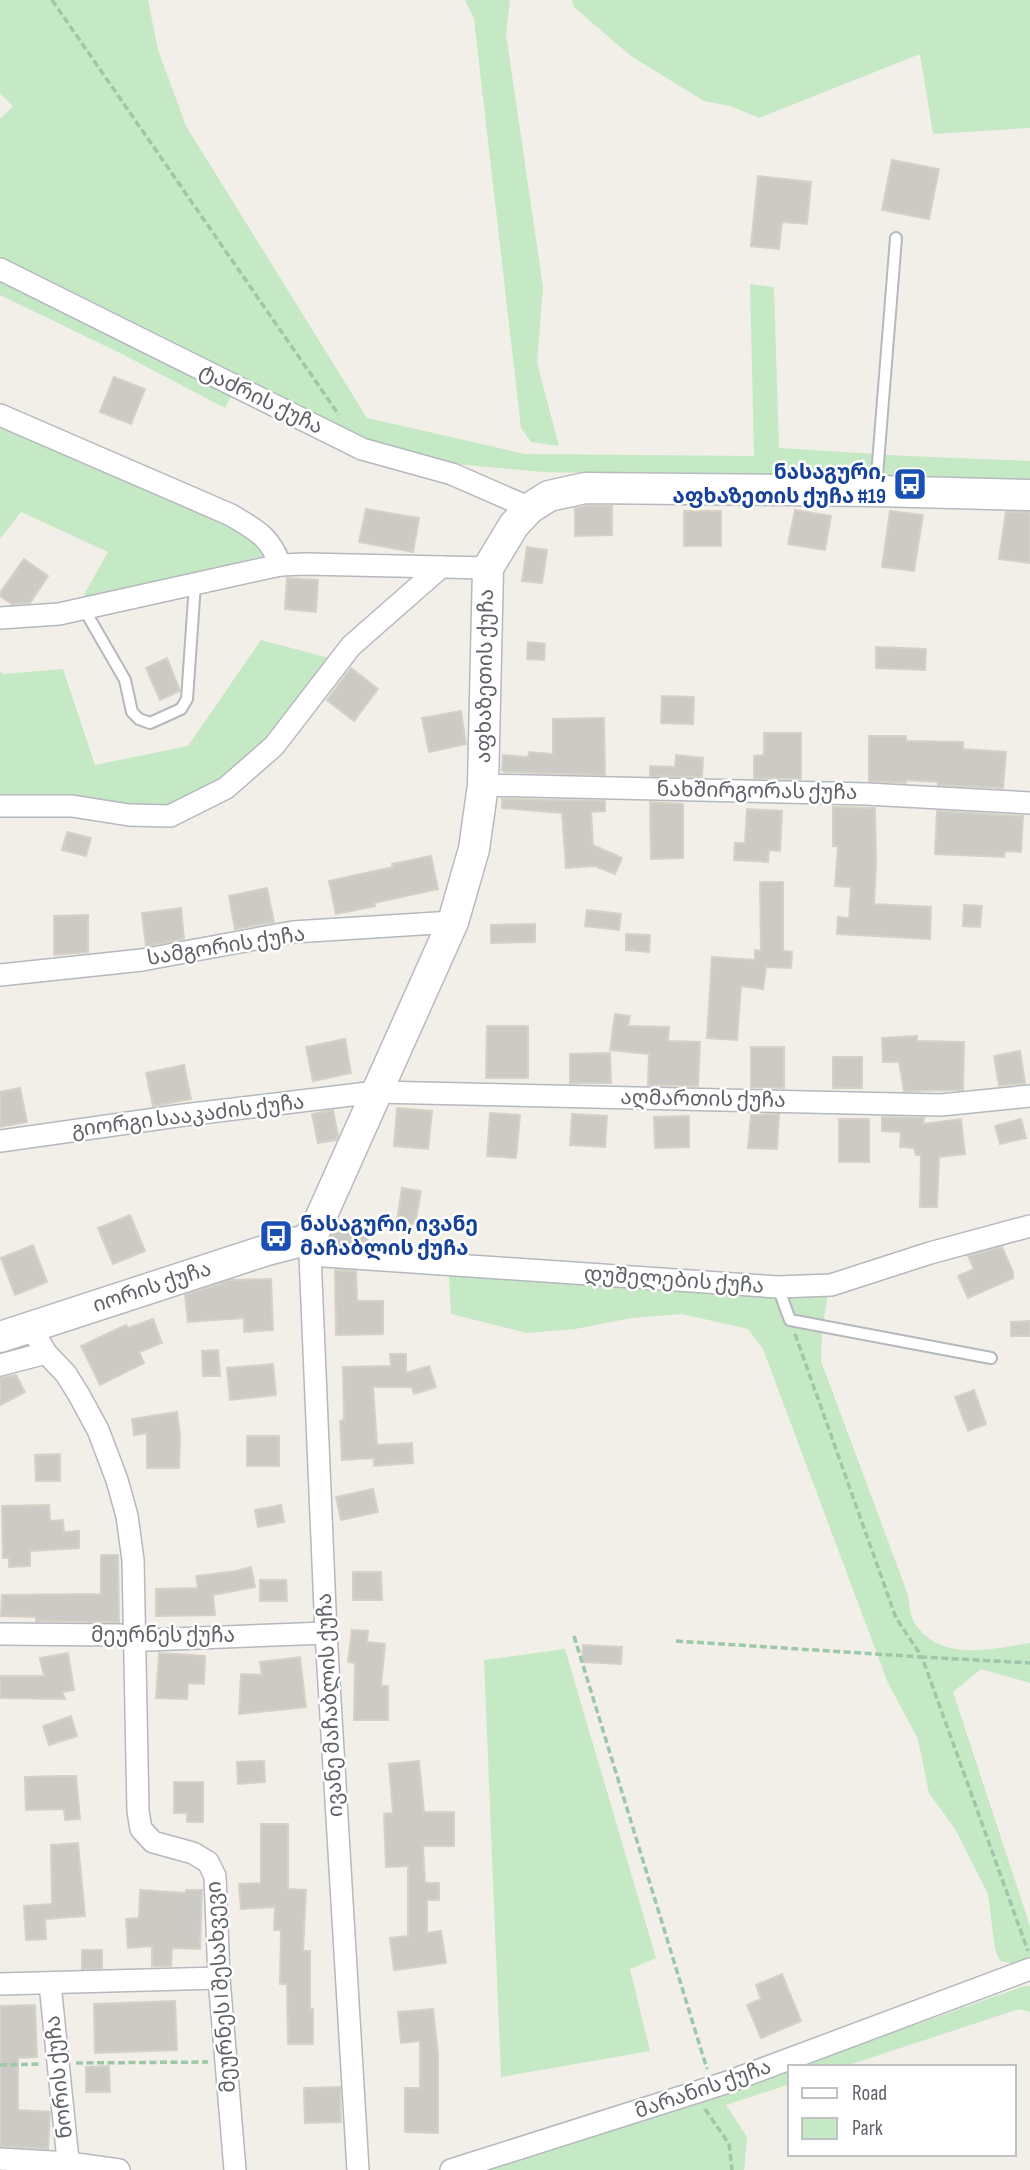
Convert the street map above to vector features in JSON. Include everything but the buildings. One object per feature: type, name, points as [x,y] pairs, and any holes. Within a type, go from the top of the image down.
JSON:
[{"type":"street","name":"ტაძრის ქუჩა","points":[[0,269],[362,449],[452,474],[530,508]]},
{"type":"street","points":[[0,415],[231,515],[255,530],[273,546],[280,565]]},
{"type":"street","name":"აფხაზეთის ქუჩა","points":[[308,1248],[453,922],[474,849],[483,785],[488,568],[514,525],[530,508],[549,496],[585,488],[1030,495]]},
{"type":"street","points":[[0,618],[59,614],[280,565],[488,568]]},
{"type":"street","points":[[0,806],[72,806],[129,816],[170,816],[226,788],[274,746],[351,646],[441,567]]},
{"type":"street","name":"ნახშირგორას ქუჩა","points":[[483,785],[867,794],[1030,803]]},
{"type":"street","name":"სამგორის ქუჩა","points":[[0,975],[142,960],[293,932],[453,922]]},
{"type":"street","name":"აღმართის ქუჩა","points":[[376,1092],[941,1105],[1030,1096]]},
{"type":"street","name":"გიორგი სააკაძის ქუჩა","points":[[0,1141],[376,1092]]},
{"type":"street","name":"დუშელების ქუჩა","points":[[308,1248],[778,1287],[831,1285],[930,1253],[1030,1226]]},
{"type":"street","name":"იორის ქუჩა","points":[[0,1337],[267,1250],[308,1248]]},
{"type":"street","name":"ივანე მაჩაბლის ქუჩა","points":[[308,1248],[326,1633],[358,2170]]},
{"type":"street","name":"მეურნეს I შესახვევი","points":[[31,1327],[46,1353],[66,1374],[98,1430],[127,1516],[133,1560],[138,1811],[141,1829],[153,1842],[193,1853],[208,1862],[215,1876],[219,1978],[235,2170]]},
{"type":"street","points":[[0,1365],[46,1353]]},
{"type":"street","name":"მეურნეს ქუჩა","points":[[0,1634],[120,1635],[136,1639],[326,1633]]},
{"type":"street","name":"მარანის ქუჩა","points":[[451,2170],[703,2090],[1030,1969]]},
{"type":"street","points":[[0,1984],[219,1978]]},
{"type":"street","name":"ნორის ქუჩა","points":[[50,1984],[69,2167]]},
{"type":"street","points":[[0,2159],[119,2170]]},
{"type":"lane","points":[[876,491],[896,238]]},
{"type":"lane","points":[[84,609],[125,680],[132,712],[139,719],[150,723],[181,709],[187,699],[195,584]]},
{"type":"lane","points":[[778,1287],[790,1320],[991,1358]]},
{"type":"path","points":[[52,0],[362,449]]},
{"type":"path","points":[[790,1320],[896,1618],[922,1657],[1030,1956]]},
{"type":"path","points":[[574,1636],[703,2090],[729,2144],[732,2170]]},
{"type":"path","points":[[676,1641],[1030,1663]]},
{"type":"path","points":[[0,2065],[225,2061]]},
{"type":"green space","points":[[0,0],[148,0],[158,50],[186,126],[367,418],[525,454],[754,456],[750,284],[774,287],[779,448],[1030,461],[1030,482],[543,472],[455,464],[338,430],[241,377],[225,408],[0,295],[0,119],[13,106],[0,93]]},
{"type":"green space","points":[[465,0],[510,0],[506,34],[543,287],[537,363],[559,446],[531,442],[521,428],[474,19]]},
{"type":"green space","points":[[572,0],[1030,0],[1030,128],[933,134],[920,54],[759,118],[730,106],[704,101],[631,56],[574,7]]},
{"type":"green space","points":[[0,406],[272,535],[289,550],[93,598],[84,595],[108,552],[21,512],[0,539]]},
{"type":"green space","points":[[261,640],[329,658],[269,738],[225,776],[190,800],[156,810],[0,799],[0,672],[4,674],[63,669],[95,765],[188,746]]},
{"type":"green space","points":[[449,1276],[768,1297],[828,1294],[822,1330],[821,1361],[908,1595],[914,1622],[925,1635],[952,1648],[983,1650],[1030,1643],[1030,1683],[981,1669],[953,1692],[1030,1926],[1030,1956],[1016,1964],[1000,1961],[995,1949],[988,1894],[955,1829],[929,1793],[918,1739],[888,1683],[763,1349],[748,1329],[682,1314],[631,1318],[575,1329],[527,1333],[451,1314]]},
{"type":"green space","points":[[565,1649],[656,1958],[630,1969],[650,2051],[501,2077],[484,1660]]},
{"type":"green space","points":[[1030,1986],[1030,2012],[1019,2009],[849,2065],[803,2065]]},
{"type":"green space","points":[[788,2070],[788,2085],[726,2105],[747,2137],[744,2170],[485,2170]]},
{"type":"place","name":"ნასაგური, აფხაზეთის ქუჩა #19","points":[[910,484]]},
{"type":"place","name":"ნასაგური, ივანე მაჩაბლის ქუჩა","points":[[276,1236]]}]
